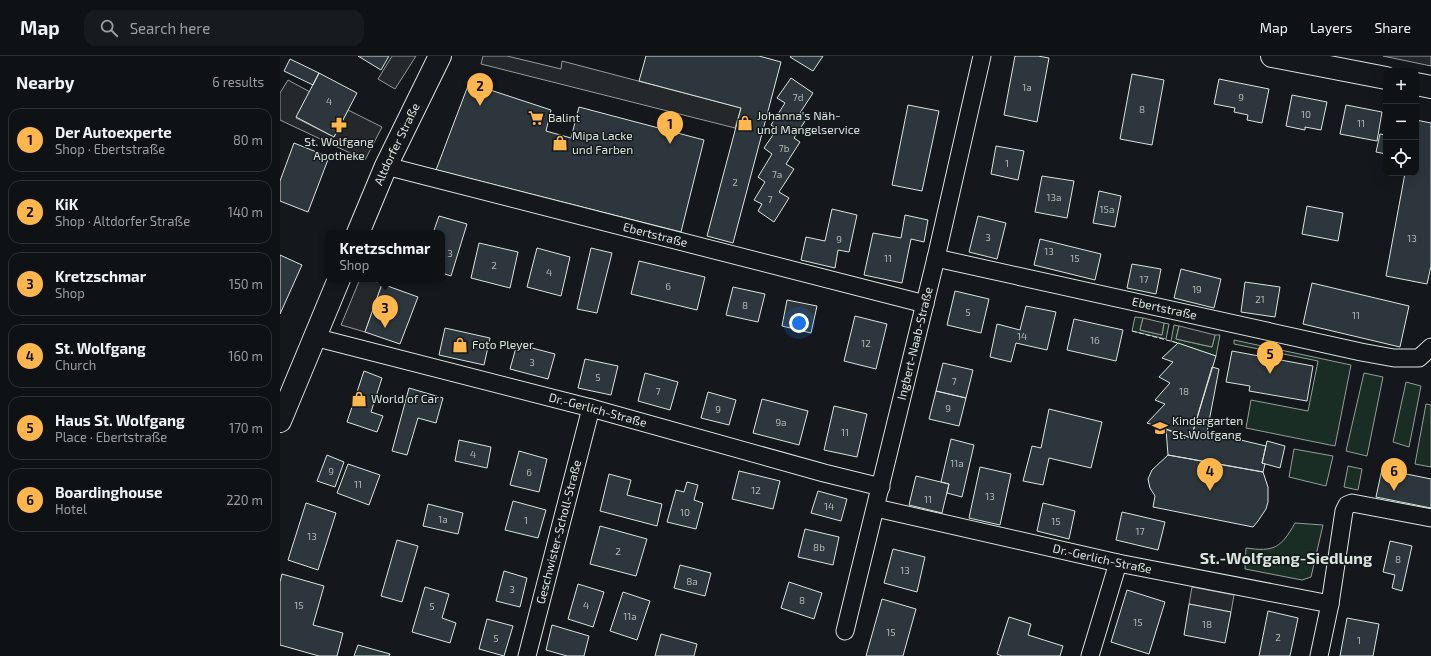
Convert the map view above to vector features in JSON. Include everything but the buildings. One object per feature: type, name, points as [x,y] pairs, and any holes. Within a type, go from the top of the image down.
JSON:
[{"type":"main road","name":"Altdorfer Straße","points":[[359,230],[386,166],[440,56]]},
{"type":"main road","points":[[1272,56],[1383,77]]},
{"type":"main road","points":[[1419,85],[1431,87]]},
{"type":"main road","points":[[280,421],[337,282]]},
{"type":"street","name":"Ingbert-Naab-Straße","points":[[845,631],[936,258],[982,56]]},
{"type":"street","name":"Ebertstraße","points":[[386,166],[925,304]]},
{"type":"street","name":"Ebertstraße","points":[[936,258],[1394,358],[1419,358],[1431,347]]},
{"type":"street","name":"Dr.-Gerlich-Straße","points":[[314,337],[591,408],[824,473],[881,487]]},
{"type":"street","name":"Geschwister-Scholl-Straße","points":[[527,656],[591,408]]},
{"type":"street","points":[[1319,656],[1330,604],[1344,511],[1347,505],[1352,503],[1431,518]]},
{"type":"street","name":"Dr.-Gerlich-Straße","points":[[876,508],[1118,563],[1330,604]]},
{"type":"street","points":[[1090,656],[1118,563]]},
{"type":"green space","points":[[1135,317],[1143,318],[1140,330],[1162,335],[1164,323],[1169,324],[1166,339],[1132,331]]},
{"type":"green space","points":[[1174,325],[1179,326],[1176,339],[1212,347],[1215,335],[1220,335],[1216,356],[1171,341]]},
{"type":"green space","points":[[1234,340],[1351,365],[1335,446],[1246,428],[1251,400],[1308,411],[1318,361],[1234,344]]},
{"type":"green space","points":[[1364,373],[1383,377],[1367,456],[1346,451]]},
{"type":"green space","points":[[1406,382],[1421,386],[1409,447],[1393,442]]},
{"type":"green space","points":[[1426,404],[1431,405],[1431,467],[1415,464]]},
{"type":"green space","points":[[1294,449],[1333,456],[1326,486],[1289,477]]},
{"type":"green space","points":[[1348,466],[1362,469],[1358,490],[1344,487]]},
{"type":"green space","points":[[1295,523],[1323,525],[1311,577],[1302,580],[1245,569],[1246,548],[1264,549],[1276,546],[1281,543]]},
{"type":"shaded area","points":[[392,56],[416,56],[395,89],[378,79]]},
{"type":"shaded area","points":[[483,56],[507,56],[561,69],[562,61],[741,108],[735,128],[481,64]]},
{"type":"shaded area","points":[[1383,56],[1431,56],[1431,66]]},
{"type":"shaded area","points":[[288,80],[310,92],[296,118],[334,137],[348,110],[382,127],[365,160],[280,120],[280,93]]},
{"type":"shaded area","points":[[359,282],[377,282],[382,284],[365,332],[341,325]]},
{"type":"shaded area","points":[[1143,318],[1164,323],[1162,335],[1140,330]]},
{"type":"shaded area","points":[[1179,326],[1215,335],[1212,347],[1176,339]]},
{"type":"shaded area","points":[[1192,587],[1234,595],[1231,612],[1189,604]]},
{"type":"fence","points":[[1132,331],[1178,343]]},
{"type":"place","name":"KiK","points":[[480,106]]},
{"type":"place","name":"Balint","points":[[536,118]]},
{"type":"place","name":"Johanna's Näh- und Mangelservice","points":[[745,123]]},
{"type":"place","name":"St. Wolfgang Apotheke","points":[[339,125]]},
{"type":"place","name":"Mipa Lacke und Farben","points":[[560,143]]},
{"type":"place","name":"Der Autoexperte","points":[[670,144]]},
{"type":"place","name":"Kretzschmar","points":[[385,328]]},
{"type":"place","name":"Foto Pleyer","points":[[460,345]]},
{"type":"place","name":"Haus St. Wolfgang","points":[[1270,374]]},
{"type":"place","name":"World of Car","points":[[359,399]]},
{"type":"place","name":"Kindergarten St. Wolfgang","points":[[1160,428]]},
{"type":"place","name":"St. Wolfgang","points":[[1210,491]]},
{"type":"place","name":"Boardinghouse","points":[[1394,491]]},
{"type":"district","name":"St.-Wolfgang-Siedlung","points":[[1286,558]]}]
